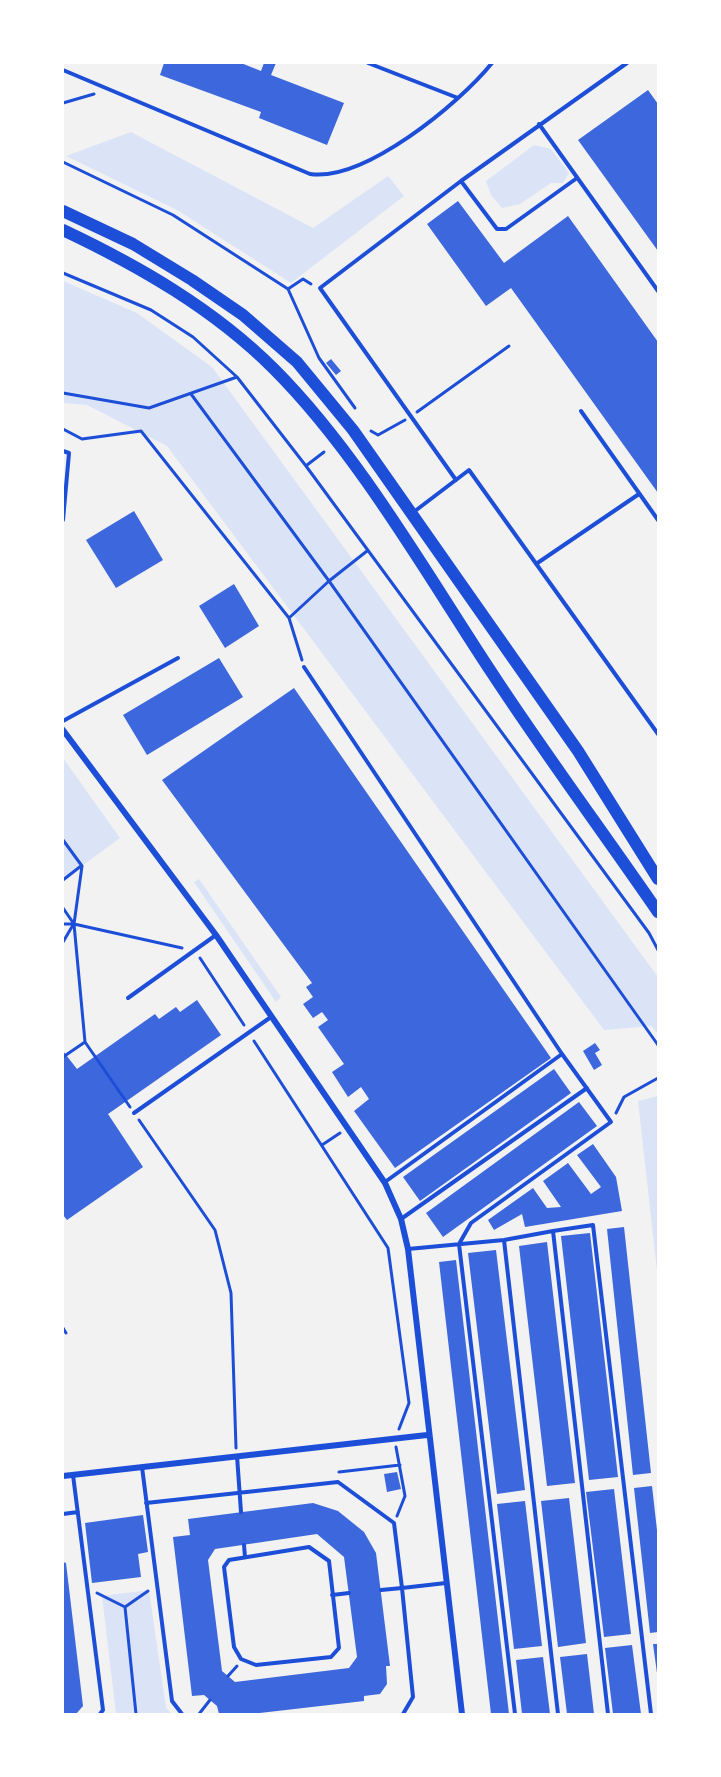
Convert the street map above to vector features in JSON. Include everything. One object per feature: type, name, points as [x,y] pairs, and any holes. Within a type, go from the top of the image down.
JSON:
[{"type":"main road","points":[[63,211],[133,244],[192,280],[273,339],[332,402],[578,751],[658,879]]},
{"type":"main road","points":[[63,230],[157,279],[208,313],[274,369],[330,434],[396,526],[494,676],[658,912]]},
{"type":"main road","points":[[396,526],[412,514]]},
{"type":"street","points":[[63,730],[216,935],[272,1016],[385,1183],[401,1219],[408,1249],[427,1435],[462,1714]]},
{"type":"street","points":[[63,1476],[427,1435]]},
{"type":"lane","points":[[368,63],[458,98]]},
{"type":"lane","points":[[63,70],[310,174],[325,176],[358,167],[431,121],[458,98],[492,63]]},
{"type":"lane","points":[[456,480],[320,288],[461,181],[627,63]]},
{"type":"lane","points":[[539,124],[658,291]]},
{"type":"lane","points":[[461,181],[497,228],[506,229],[577,178]]},
{"type":"lane","points":[[581,411],[658,520]]},
{"type":"lane","points":[[63,451],[69,453],[63,520]]},
{"type":"lane","points":[[412,514],[469,470],[657,731]]},
{"type":"lane","points":[[536,564],[639,494]]},
{"type":"lane","points":[[63,721],[178,658]]},
{"type":"lane","points":[[304,667],[562,1054],[611,1122],[471,1223],[459,1244],[515,1714]]},
{"type":"lane","points":[[128,998],[216,935]]},
{"type":"lane","points":[[134,1113],[272,1016]]},
{"type":"lane","points":[[385,1183],[562,1054]]},
{"type":"lane","points":[[401,1219],[587,1088]]},
{"type":"lane","points":[[408,1249],[504,1240],[593,1225],[651,1714]]},
{"type":"lane","points":[[552,1231],[608,1714]]},
{"type":"lane","points":[[504,1240],[558,1714]]},
{"type":"lane","points":[[237,1456],[241,1512]]},
{"type":"lane","points":[[142,1467],[172,1701],[182,1714]]},
{"type":"lane","points":[[73,1474],[103,1710],[100,1714]]},
{"type":"lane","points":[[146,1503],[339,1482],[394,1523],[413,1697],[403,1714]]},
{"type":"lane","points":[[63,1514],[78,1512]]},
{"type":"lane","points":[[244,1545],[245,1557]]},
{"type":"lane","points":[[309,1547],[329,1562],[332,1594],[339,1648],[331,1657],[256,1665],[242,1659],[234,1647],[224,1567],[229,1560],[309,1547]]},
{"type":"lane","points":[[381,1590],[446,1583]]},
{"type":"lane","points":[[332,1594],[348,1593]]},
{"type":"path","points":[[63,103],[110,89]]},
{"type":"path","points":[[63,162],[173,215],[288,289],[303,279]]},
{"type":"path","points":[[63,273],[151,310],[193,337],[237,377],[306,466],[649,933],[658,950]]},
{"type":"path","points":[[63,393],[149,408],[237,377]]},
{"type":"path","points":[[191,394],[329,580],[658,1046]]},
{"type":"path","points":[[63,429],[82,439],[141,431],[290,618],[304,667]]},
{"type":"path","points":[[306,466],[324,452]]},
{"type":"path","points":[[290,618],[329,580],[368,551]]},
{"type":"path","points":[[63,840],[82,866],[74,924],[85,1042],[215,1230],[231,1293],[237,1456]]},
{"type":"path","points":[[63,879],[82,866]]},
{"type":"path","points":[[63,908],[74,924]]},
{"type":"path","points":[[63,923],[195,951],[388,1248],[409,1403],[395,1438],[405,1496],[394,1523]]},
{"type":"path","points":[[63,942],[74,924]]},
{"type":"path","points":[[63,1057],[85,1042]]},
{"type":"path","points":[[611,1122],[624,1097],[658,1078]]},
{"type":"path","points":[[63,1328],[66,1333]]},
{"type":"path","points":[[125,1607],[157,1585]]},
{"type":"path","points":[[88,1588],[125,1607]]},
{"type":"path","points":[[125,1607],[136,1714]]},
{"type":"path","points":[[199,1714],[210,1700]]},
{"type":"shaded area","points":[[131,132],[313,228],[388,176],[404,196],[291,283],[177,210],[66,156]]},
{"type":"shaded area","points":[[534,145],[551,149],[569,173],[563,183],[551,183],[520,204],[502,208],[491,195],[486,181]]},
{"type":"shaded area","points":[[63,281],[137,313],[212,367],[658,977],[658,1034],[651,1026],[604,1030],[167,446],[87,405],[63,403]]},
{"type":"shaded area","points":[[63,758],[120,838],[63,880]]},
{"type":"shaded area","points":[[199,879],[281,997],[276,1002],[194,882]]},
{"type":"shaded area","points":[[658,1096],[658,1280],[638,1101]]},
{"type":"shaded area","points":[[149,1590],[166,1708],[172,1714],[116,1714],[102,1596]]},
{"type":"building","points":[[164,63],[241,63],[261,71],[264,63],[276,63],[271,75],[344,103],[327,145],[259,118],[261,112],[160,75]]},
{"type":"building","points":[[648,90],[658,104],[658,251],[578,140]]},
{"type":"building","points":[[458,201],[504,263],[568,216],[658,342],[658,493],[511,288],[486,306],[427,224]]},
{"type":"building","points":[[331,359],[341,371],[336,375],[326,363]]},
{"type":"building","points":[[134,511],[163,560],[116,588],[86,540]]},
{"type":"building","points":[[234,584],[259,626],[225,648],[199,606]]},
{"type":"building","points":[[219,658],[243,697],[147,755],[123,715]]},
{"type":"building","points":[[294,688],[551,1058],[395,1168],[354,1111],[369,1099],[361,1087],[348,1097],[332,1072],[344,1064],[318,1027],[328,1020],[322,1012],[313,1018],[303,1004],[313,997],[306,987],[312,983],[162,780]]},
{"type":"building","points":[[197,1000],[221,1035],[108,1114],[143,1167],[67,1220],[63,1215],[63,1051],[77,1069],[155,1014],[159,1019],[176,1007],[180,1012]]},
{"type":"building","points":[[595,1043],[600,1050],[595,1053],[602,1065],[594,1070],[583,1051]]},
{"type":"building","points":[[554,1069],[571,1093],[420,1201],[403,1177]]},
{"type":"building","points":[[579,1102],[597,1126],[443,1237],[426,1213]]},
{"type":"building","points":[[593,1144],[616,1177],[622,1211],[525,1227],[522,1214],[494,1230],[488,1220],[533,1188],[547,1208],[561,1207],[543,1181],[568,1163],[591,1194],[601,1187],[577,1155]]},
{"type":"building","points":[[624,1227],[651,1473],[633,1475],[607,1229]]},
{"type":"building","points":[[590,1233],[618,1477],[589,1480],[561,1236]]},
{"type":"building","points":[[547,1242],[575,1483],[547,1486],[519,1246]]},
{"type":"building","points":[[496,1250],[525,1490],[497,1494],[468,1253]]},
{"type":"building","points":[[456,1260],[509,1714],[491,1714],[439,1262]]},
{"type":"building","points":[[397,1472],[401,1489],[387,1492],[384,1474]]},
{"type":"building","points":[[652,1486],[658,1539],[658,1632],[650,1633],[634,1488]]},
{"type":"building","points":[[614,1489],[631,1634],[604,1637],[586,1492]]},
{"type":"building","points":[[569,1498],[586,1643],[558,1647],[541,1501]]},
{"type":"building","points":[[525,1501],[542,1646],[514,1649],[497,1504]]},
{"type":"building","points":[[313,1503],[338,1511],[364,1532],[376,1553],[390,1666],[386,1666],[387,1684],[380,1694],[364,1696],[364,1701],[251,1714],[219,1714],[217,1706],[204,1695],[192,1696],[173,1537],[190,1535],[188,1519]],"holes":[[[317,1534],[344,1557],[357,1657],[349,1668],[235,1682],[222,1671],[208,1560],[215,1549]]]},
{"type":"building","points":[[143,1515],[148,1552],[138,1554],[141,1577],[92,1583],[85,1523]]},
{"type":"building","points":[[63,1562],[66,1563],[83,1706],[76,1714],[63,1714]]},
{"type":"building","points":[[653,1644],[658,1644],[658,1673],[657,1673]]},
{"type":"building","points":[[632,1645],[641,1714],[613,1714],[605,1648]]},
{"type":"building","points":[[587,1654],[594,1714],[567,1714],[560,1657]]},
{"type":"building","points":[[543,1657],[550,1714],[522,1714],[516,1660]]}]
